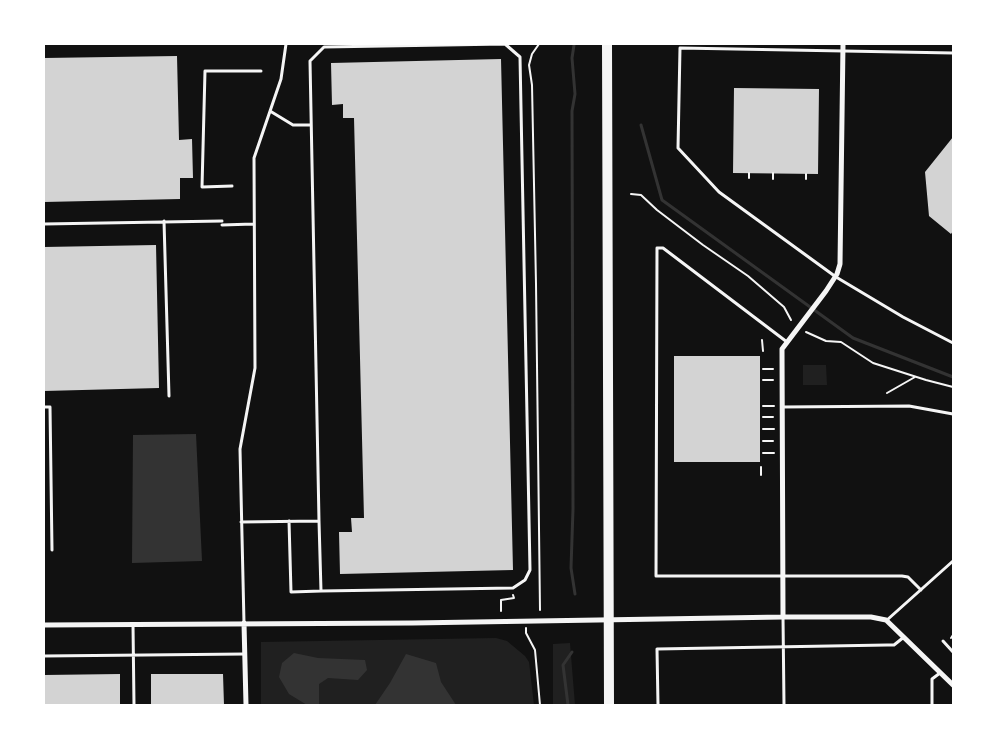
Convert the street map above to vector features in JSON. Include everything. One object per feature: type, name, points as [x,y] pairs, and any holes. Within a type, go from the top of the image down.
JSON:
[{"type":"main road","points":[[607,44],[609,705]]},
{"type":"street","points":[[783,617],[782,349],[826,291],[836,276],[840,264],[843,44]]},
{"type":"street","points":[[44,625],[871,617],[886,620],[953,685]]},
{"type":"street","points":[[244,623],[246,705]]},
{"type":"lane","points":[[244,623],[240,449],[255,368],[254,158],[281,79],[286,44]]},
{"type":"lane","points":[[289,522],[291,592],[513,588],[525,580],[530,570],[520,57],[505,44],[324,47],[310,61],[321,591]]},
{"type":"lane","points":[[953,52],[680,48],[678,148],[720,192],[836,276],[903,317],[953,343]]},
{"type":"lane","points":[[232,186],[202,186],[205,71],[260,71]]},
{"type":"lane","points":[[270,111],[293,125],[311,125]]},
{"type":"lane","points":[[44,224],[164,221],[253,224]]},
{"type":"lane","points":[[164,221],[169,396]]},
{"type":"lane","points":[[787,342],[663,248],[657,248],[656,576],[902,576],[908,577],[921,590]]},
{"type":"lane","points":[[782,406],[909,406],[953,414]]},
{"type":"lane","points":[[44,407],[50,407],[52,550]]},
{"type":"lane","points":[[241,522],[319,521]]},
{"type":"lane","points":[[886,620],[953,560]]},
{"type":"lane","points":[[783,617],[784,705]]},
{"type":"lane","points":[[133,624],[134,705]]},
{"type":"lane","points":[[658,705],[657,649],[888,646],[894,645],[904,637]]},
{"type":"lane","points":[[943,641],[953,652]]},
{"type":"lane","points":[[44,656],[245,654]]},
{"type":"lane","points":[[932,705],[932,679],[941,672]]},
{"type":"path","points":[[539,44],[532,54],[529,65],[532,85],[536,274],[540,610]]},
{"type":"path","points":[[749,173],[749,178]]},
{"type":"path","points":[[773,173],[773,179]]},
{"type":"path","points":[[806,174],[806,179]]},
{"type":"path","points":[[631,194],[641,195],[657,210],[703,245],[748,276],[784,307],[791,320]]},
{"type":"path","points":[[806,332],[826,341],[841,342],[873,363],[953,387]]},
{"type":"path","points":[[762,340],[763,351]]},
{"type":"path","points":[[763,368],[773,369]]},
{"type":"path","points":[[887,393],[915,377]]},
{"type":"path","points":[[763,380],[773,380]]},
{"type":"path","points":[[763,406],[774,406]]},
{"type":"path","points":[[763,417],[774,417]]},
{"type":"path","points":[[763,429],[774,429]]},
{"type":"path","points":[[763,441],[773,441]]},
{"type":"path","points":[[763,454],[774,454]]},
{"type":"path","points":[[761,467],[761,475]]},
{"type":"path","points":[[502,611],[501,600],[514,598],[513,588]]},
{"type":"path","points":[[526,633],[536,650],[540,705]]},
{"type":"shaded area","points":[[803,365],[826,365],[827,385],[803,385]]},
{"type":"shaded area","points":[[196,434],[202,561],[132,563],[133,435]]},
{"type":"shaded area","points":[[496,638],[507,641],[525,656],[529,662],[534,705],[261,705],[261,642]]},
{"type":"shaded area","points":[[570,643],[575,705],[553,705],[553,644]]},
{"type":"shaded area","points":[[294,653],[318,658],[365,660],[367,670],[358,680],[328,678],[319,684],[319,705],[307,705],[289,694],[279,677],[282,663]]},
{"type":"shaded area","points":[[406,654],[436,663],[441,682],[456,705],[375,705]]},
{"type":"building","points":[[177,56],[179,140],[192,139],[193,178],[180,178],[180,199],[44,202],[44,58]]},
{"type":"building","points":[[501,59],[513,570],[340,574],[339,532],[352,532],[351,518],[364,518],[354,118],[343,118],[343,104],[332,105],[331,63]]},
{"type":"building","points":[[734,88],[819,89],[818,174],[733,173]]},
{"type":"building","points":[[953,137],[953,231],[951,234],[929,216],[925,172]]},
{"type":"building","points":[[156,245],[159,388],[44,391],[44,247]]},
{"type":"building","points":[[674,356],[760,356],[760,462],[674,462]]},
{"type":"building","points":[[120,674],[120,705],[44,705],[44,675]]},
{"type":"building","points":[[151,674],[223,674],[224,705],[151,705]]},
{"type":"waterway","points":[[574,45],[572,58],[575,94],[572,111],[573,509],[571,568],[575,594]]},
{"type":"waterway","points":[[641,125],[662,200],[853,338],[953,377]]},
{"type":"waterway","points":[[568,705],[563,665],[572,652]]}]
